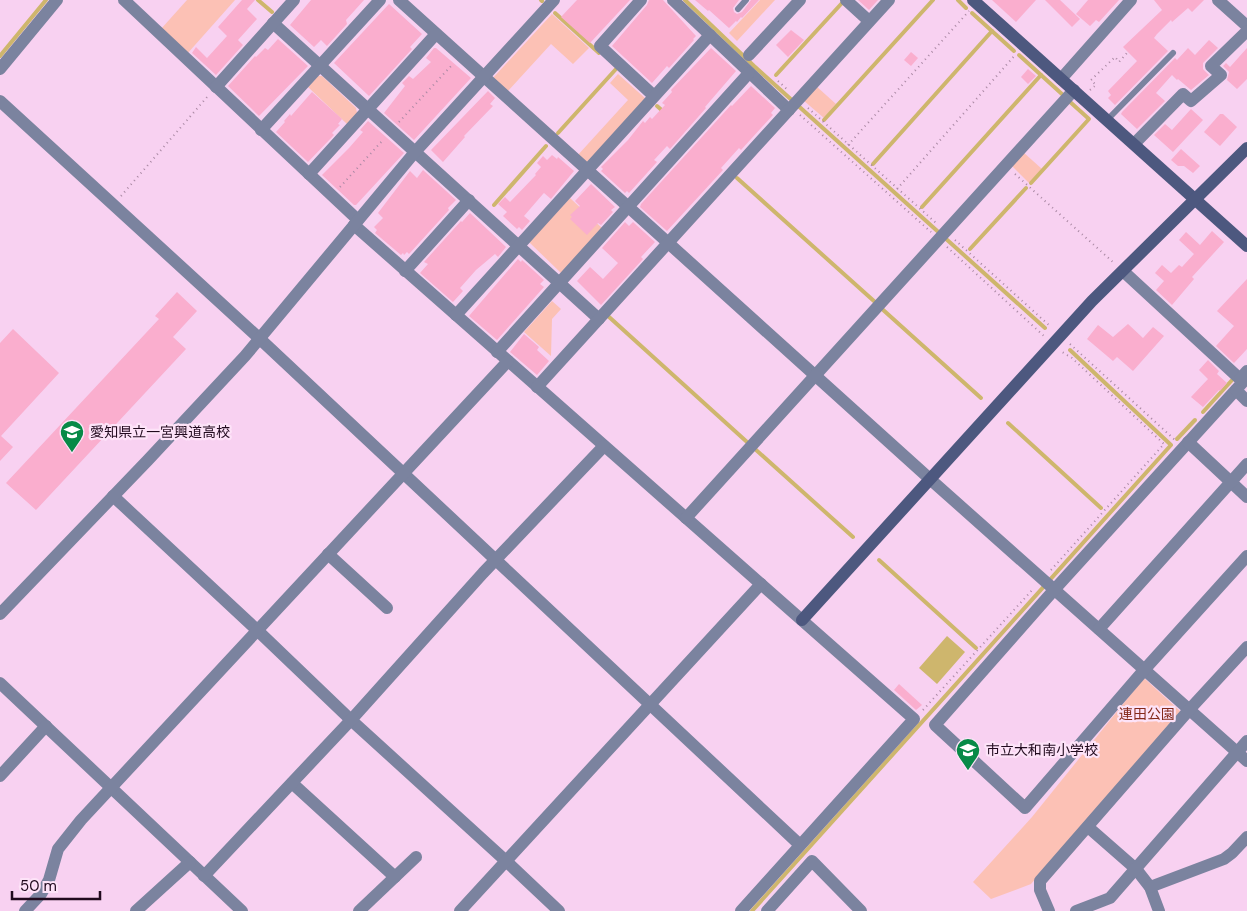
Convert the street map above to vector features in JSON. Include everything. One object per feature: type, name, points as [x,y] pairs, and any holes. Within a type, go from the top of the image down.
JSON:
[{"type":"street","points":[[0,69],[57,0]]},
{"type":"street","points":[[124,0],[309,174],[406,271],[914,719],[741,911]]},
{"type":"street","points":[[216,87],[294,0]]},
{"type":"street","points":[[262,130],[380,0]]},
{"type":"street","points":[[398,0],[667,244],[1242,757]]},
{"type":"street","points":[[0,614],[260,339],[415,152],[554,0]]},
{"type":"street","points":[[641,0],[600,46],[654,96]]},
{"type":"street","points":[[673,0],[749,73],[794,105]]},
{"type":"street","points":[[749,55],[800,0]]},
{"type":"street","points":[[846,0],[869,21]]},
{"type":"street","points":[[538,387],[888,0]]},
{"type":"street","points":[[1061,79],[1131,0]]},
{"type":"street","points":[[1218,0],[1247,26]]},
{"type":"street","points":[[975,1],[1247,246]]},
{"type":"street","points":[[273,23],[599,319]]},
{"type":"street","points":[[1134,144],[1183,94],[1191,101],[1220,75],[1211,66],[1247,31]]},
{"type":"street","points":[[309,174],[436,34]]},
{"type":"street","points":[[456,315],[710,35]]},
{"type":"street","points":[[498,352],[749,73]]},
{"type":"street","points":[[686,518],[1005,165],[1078,94]]},
{"type":"street","points":[[0,100],[404,473],[800,845]]},
{"type":"street","points":[[802,620],[1092,301],[1247,148]]},
{"type":"street","points":[[406,271],[469,200]]},
{"type":"street","points":[[1123,271],[1241,380],[1247,401]]},
{"type":"street","points":[[25,911],[41,894],[49,880],[58,849],[81,820],[508,361]]},
{"type":"street","points":[[1241,380],[1186,444],[1047,584],[936,725],[1025,808],[1145,669],[1247,556]]},
{"type":"street","points":[[1186,444],[1247,497]]},
{"type":"street","points":[[204,876],[604,446]]},
{"type":"street","points":[[1099,629],[1247,464]]},
{"type":"street","points":[[113,496],[351,720],[559,911]]},
{"type":"street","points":[[328,554],[387,608]]},
{"type":"street","points":[[460,911],[761,584]]},
{"type":"street","points":[[1049,911],[1040,890],[1040,881],[1189,710],[1247,647]]},
{"type":"street","points":[[0,683],[242,911]]},
{"type":"street","points":[[0,776],[46,726]]},
{"type":"street","points":[[1076,911],[1110,898],[1242,757],[1247,742]]},
{"type":"street","points":[[292,782],[395,876]]},
{"type":"street","points":[[1088,827],[1136,869],[1150,887],[1159,911]]},
{"type":"street","points":[[1150,887],[1224,860],[1247,837]]},
{"type":"street","points":[[359,911],[416,857]]},
{"type":"street","points":[[767,911],[812,861],[859,911]]},
{"type":"street","points":[[136,911],[190,862]]},
{"type":"lane","points":[[738,9],[746,0]]},
{"type":"lane","points":[[1107,120],[1173,54]]},
{"type":"path","points":[[848,145],[975,1]]},
{"type":"path","points":[[897,189],[1024,45]]},
{"type":"path","points":[[1078,94],[1096,85],[1092,80],[1115,57],[1119,62],[1128,54]]},
{"type":"path","points":[[113,205],[216,87]]},
{"type":"path","points":[[794,105],[848,145],[897,189],[942,235],[1057,340],[1072,358],[1164,444],[1047,584],[914,719]]},
{"type":"path","points":[[794,105],[942,235],[1057,340],[1186,444]]},
{"type":"path","points":[[1005,165],[1123,271]]},
{"type":"green space","points":[[187,0],[235,0],[187,54],[161,29]]},
{"type":"green space","points":[[760,0],[775,0],[737,41],[729,33]]},
{"type":"green space","points":[[552,14],[589,48],[573,64],[551,44],[507,92],[492,79]]},
{"type":"green space","points":[[618,74],[646,99],[587,164],[577,156],[628,100],[610,83]]},
{"type":"green space","points":[[318,76],[322,76],[356,108],[357,113],[347,124],[308,87]]},
{"type":"green space","points":[[816,86],[836,104],[824,118],[803,100]]},
{"type":"green space","points":[[1023,152],[1042,169],[1029,183],[1011,165]]},
{"type":"green space","points":[[570,198],[602,228],[561,273],[529,242]]},
{"type":"green space","points":[[552,301],[561,309],[552,319],[551,356],[524,332]]},
{"type":"green space","name":"連田公園","points":[[1144,678],[1181,712],[1031,884],[991,899],[973,882],[1032,817]]},
{"type":"shaded area","points":[[947,636],[965,652],[937,684],[919,668]]},
{"type":"building","points":[[242,0],[255,0],[247,9],[257,19],[238,40],[243,45],[216,75],[192,53],[196,47],[207,58],[227,36],[218,27]]},
{"type":"building","points":[[311,0],[364,0],[346,20],[347,24],[327,46],[321,40],[314,47],[290,25]]},
{"type":"building","points":[[577,0],[630,0],[590,43],[561,17]]},
{"type":"building","points":[[649,0],[663,0],[696,36],[669,68],[667,66],[652,83],[612,46],[647,5]]},
{"type":"building","points":[[695,0],[739,0],[733,8],[737,14],[742,12],[751,0],[759,0],[742,18],[729,28]]},
{"type":"building","points":[[858,0],[878,0],[869,10]]},
{"type":"building","points":[[992,0],[1036,0],[1016,22]]},
{"type":"building","points":[[1045,0],[1060,0],[1080,19],[1072,27]]},
{"type":"building","points":[[1088,0],[1119,0],[1099,22],[1096,20],[1090,26],[1076,14]]},
{"type":"building","points":[[1154,0],[1204,0],[1192,12],[1188,8],[1172,22],[1171,20],[1157,34],[1154,38],[1168,51],[1115,105],[1108,98],[1111,95],[1108,91],[1137,61],[1123,47],[1162,10]]},
{"type":"building","points":[[389,4],[422,34],[410,47],[412,49],[369,96],[334,63]]},
{"type":"building","points":[[791,30],[804,40],[788,57],[776,45]]},
{"type":"building","points":[[278,39],[308,66],[259,116],[228,86],[255,56],[265,48],[268,50]]},
{"type":"building","points":[[1209,40],[1218,48],[1203,63],[1203,69],[1209,75],[1191,90],[1172,75],[1156,93],[1165,101],[1137,129],[1121,114],[1175,58],[1177,60],[1188,48],[1195,55]]},
{"type":"building","points":[[434,48],[471,78],[414,140],[384,113],[405,86],[402,83],[409,76],[413,79],[431,62],[426,58]]},
{"type":"building","points":[[711,48],[736,71],[670,149],[667,146],[654,160],[657,162],[629,193],[627,191],[625,193],[601,171],[603,169],[601,167],[628,140],[643,121],[645,123],[650,117],[652,119],[665,105],[662,103],[672,92],[671,90]]},
{"type":"building","points":[[1247,48],[1247,79],[1237,89],[1227,80],[1229,72],[1223,66],[1226,63],[1230,67]]},
{"type":"building","points":[[911,52],[918,58],[911,66],[904,60]]},
{"type":"building","points":[[1028,69],[1036,76],[1028,84],[1021,77]]},
{"type":"building","points":[[751,86],[775,108],[771,113],[773,115],[741,150],[739,148],[721,168],[723,170],[667,231],[640,207],[641,204],[731,105]]},
{"type":"building","points":[[488,91],[495,98],[490,104],[493,106],[464,136],[443,162],[431,150]]},
{"type":"building","points":[[312,92],[342,119],[338,124],[340,125],[332,133],[334,135],[308,162],[276,132],[290,114],[291,116]]},
{"type":"building","points":[[1191,109],[1203,120],[1173,152],[1154,135],[1165,124],[1172,130]]},
{"type":"building","points":[[1220,114],[1223,114],[1237,127],[1220,146],[1204,132]]},
{"type":"building","points":[[368,121],[404,153],[354,205],[322,175],[363,132],[360,130]]},
{"type":"building","points":[[1181,149],[1200,166],[1193,173],[1184,166],[1178,166],[1171,160]]},
{"type":"building","points":[[552,155],[557,159],[558,157],[574,171],[551,199],[543,194],[524,216],[530,221],[522,230],[519,227],[517,229],[503,216],[507,212],[498,204],[505,197],[510,202],[536,175],[541,167],[537,163],[543,156],[547,160]]},
{"type":"building","points":[[423,170],[456,200],[409,254],[407,252],[401,255],[375,233],[377,230],[374,227],[383,218],[378,213],[410,171],[417,178]]},
{"type":"building","points":[[591,184],[615,207],[601,225],[598,223],[587,235],[570,219],[572,217],[570,215],[580,206],[575,201]]},
{"type":"building","points":[[470,213],[506,247],[498,257],[495,254],[476,270],[460,288],[463,291],[453,302],[420,273],[428,264],[424,262]]},
{"type":"building","points":[[625,222],[629,226],[633,222],[655,242],[641,257],[643,259],[601,305],[577,281],[590,267],[603,279],[618,263],[602,248]]},
{"type":"building","points":[[1212,231],[1224,242],[1192,277],[1194,279],[1172,305],[1156,290],[1164,281],[1155,273],[1162,265],[1171,273],[1179,265],[1182,267],[1194,254],[1179,240],[1186,232],[1200,245]]},
{"type":"building","points":[[518,259],[521,262],[522,260],[544,280],[540,284],[544,287],[497,340],[469,316]]},
{"type":"building","points":[[1247,279],[1247,349],[1234,363],[1216,346],[1234,326],[1217,311]]},
{"type":"building","points":[[177,292],[197,311],[173,337],[186,349],[36,510],[6,483],[159,319],[155,316]]},
{"type":"building","points":[[1128,324],[1143,338],[1153,327],[1164,336],[1133,371],[1117,357],[1113,361],[1087,339],[1098,325],[1113,337]]},
{"type":"building","points":[[13,329],[59,373],[1,436],[13,447],[0,461],[0,343]]},
{"type":"building","points":[[524,334],[539,347],[537,350],[549,361],[537,375],[510,352]]},
{"type":"building","points":[[1208,360],[1219,371],[1217,374],[1227,383],[1203,407],[1191,397],[1208,379],[1199,370]]},
{"type":"building","points":[[899,684],[922,705],[916,710],[894,690]]},
{"type":"waterway","points":[[0,56],[46,0]]},
{"type":"waterway","points":[[258,0],[272,12]]},
{"type":"waterway","points":[[685,0],[754,66],[1045,328]]},
{"type":"waterway","points":[[824,120],[933,0]]},
{"type":"waterway","points":[[958,0],[966,8]]},
{"type":"waterway","points":[[776,75],[842,3]]},
{"type":"waterway","points":[[555,13],[599,53]]},
{"type":"waterway","points":[[972,13],[1014,51]]},
{"type":"waterway","points":[[873,164],[992,31]]},
{"type":"waterway","points":[[1019,55],[1063,95]]},
{"type":"waterway","points":[[558,133],[616,69]]},
{"type":"waterway","points":[[922,207],[1041,75]]},
{"type":"waterway","points":[[1031,183],[1089,119],[1069,101]]},
{"type":"waterway","points":[[657,106],[665,113]]},
{"type":"waterway","points":[[494,205],[546,146]]},
{"type":"waterway","points":[[737,178],[875,302]]},
{"type":"waterway","points":[[970,249],[1026,188]]},
{"type":"waterway","points":[[881,308],[981,398]]},
{"type":"waterway","points":[[608,316],[747,442]]},
{"type":"waterway","points":[[752,911],[1171,445],[1070,350]]},
{"type":"waterway","points":[[1203,412],[1233,379]]},
{"type":"waterway","points":[[1177,439],[1195,420]]},
{"type":"waterway","points":[[1008,423],[1101,508]]},
{"type":"waterway","points":[[755,449],[853,537]]},
{"type":"waterway","points":[[879,560],[976,648]]},
{"type":"place","name":"愛知県立一宮興道高校","points":[[72,453]]},
{"type":"place","name":"市立大和南小学校","points":[[968,771]]}]
